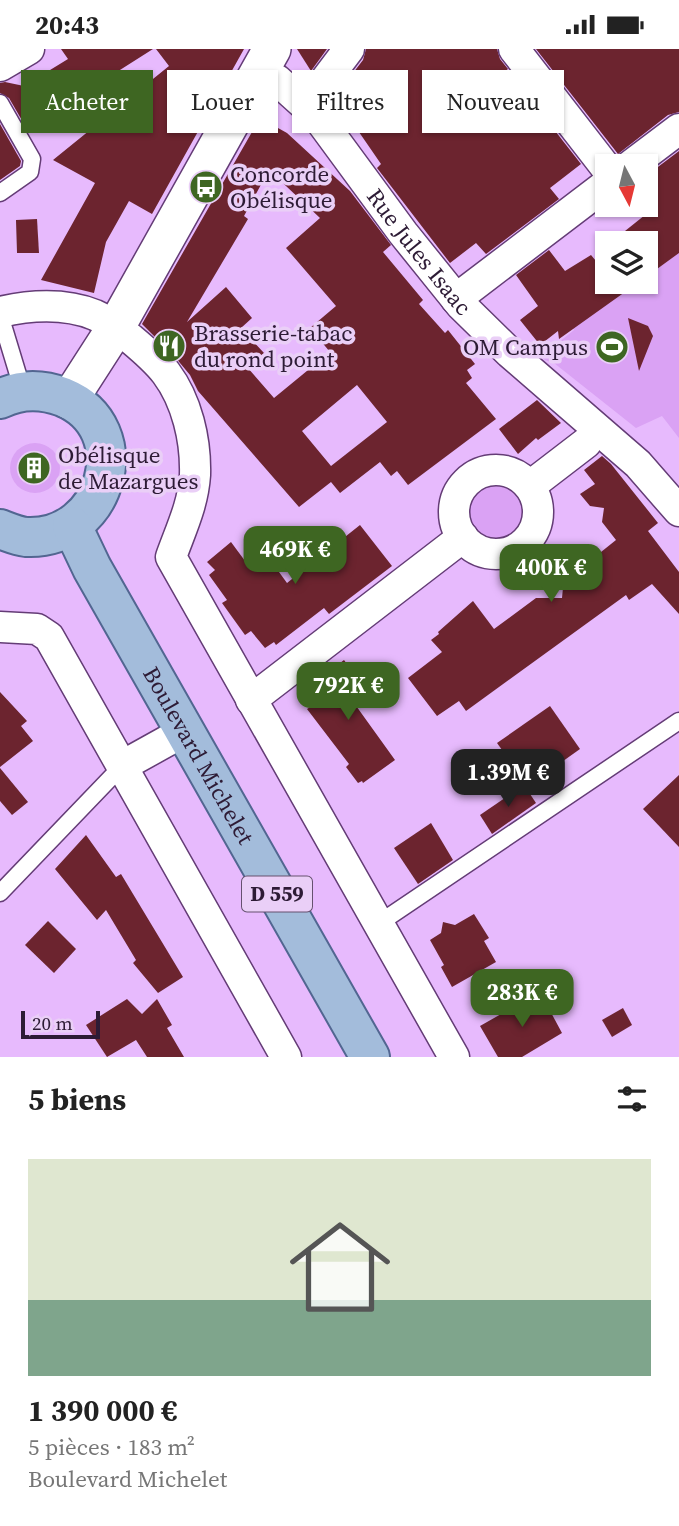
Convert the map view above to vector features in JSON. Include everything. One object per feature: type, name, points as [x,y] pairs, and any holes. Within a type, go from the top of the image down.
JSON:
[{"type":"main road","points":[[0,529],[24,537],[49,535],[72,526],[87,514],[98,498],[106,462],[103,443],[96,426],[84,411],[69,400],[54,394],[6,396]]},
{"type":"main road","name":"Boulevard Michelet","points":[[72,526],[92,568],[370,1057]]},
{"type":"street","points":[[0,66],[29,49]]},
{"type":"street","points":[[333,70],[349,49]]},
{"type":"street","points":[[514,49],[595,154]]},
{"type":"street","points":[[69,400],[116,327],[266,61]]},
{"type":"street","name":"Rue Jules Isaac","points":[[266,61],[278,80],[292,93]]},
{"type":"street","points":[[647,154],[679,129]]},
{"type":"street","name":"Rue Jules Isaac","points":[[329,133],[403,233],[456,299],[510,353],[638,464],[679,511]]},
{"type":"street","points":[[456,299],[595,193]]},
{"type":"street","points":[[0,313],[27,306],[59,307],[95,315],[116,327],[143,349],[167,374],[191,424],[195,475],[188,514],[171,557],[454,1057]]},
{"type":"street","points":[[530,486],[586,443]]},
{"type":"street","points":[[500,470],[512,473],[530,486],[538,505],[538,519],[533,532],[524,543],[513,550],[485,552],[463,537],[454,511],[457,498],[474,476],[486,471],[500,470]]},
{"type":"street","points":[[251,700],[463,537]]},
{"type":"street","points":[[0,627],[37,629],[49,637],[286,1057]]},
{"type":"street","points":[[122,766],[185,731]]},
{"type":"lane","points":[[0,103],[32,159],[30,171],[0,193]]},
{"type":"lane","points":[[0,313],[6,396]]},
{"type":"lane","points":[[378,924],[679,721]]},
{"type":"lane","points":[[0,893],[122,766]]},
{"type":"shaded area","name":"OM Campus","points":[[679,253],[679,438],[662,416],[636,428],[535,351],[558,343],[574,330],[573,328],[622,294],[658,294],[658,268]]},
{"type":"shaded area","points":[[35,443],[53,450],[60,468],[53,486],[35,493],[17,486],[10,468],[17,450]]},
{"type":"shaded area","points":[[497,481],[509,483],[520,490],[527,501],[527,525],[520,536],[509,543],[497,545],[485,543],[474,536],[467,525],[465,513],[467,501],[474,490],[485,483]]},
{"type":"building","points":[[61,49],[153,49],[120,70],[50,70],[68,59]]},
{"type":"building","points":[[156,49],[244,49],[232,70],[167,70],[167,133],[197,133],[152,214],[129,201],[106,242],[94,293],[41,280],[95,183],[53,160],[86,133],[153,133],[153,79],[169,66]]},
{"type":"building","points":[[297,49],[327,49],[312,70]]},
{"type":"building","points":[[366,49],[497,49],[507,70],[422,70],[422,133],[557,133],[581,164],[550,188],[559,199],[486,254],[476,243],[450,263],[377,168],[381,164],[360,133],[408,133],[408,70],[355,70],[363,60]]},
{"type":"building","points":[[536,49],[679,49],[679,112],[668,115],[618,154],[564,85],[564,70],[552,70]]},
{"type":"building","points":[[0,83],[21,85],[21,119],[9,98],[0,93]]},
{"type":"building","points":[[0,124],[21,161],[20,166],[0,180]]},
{"type":"building","points":[[278,128],[287,133],[350,191],[391,245],[383,252],[423,300],[419,304],[445,333],[448,330],[475,364],[467,370],[472,378],[466,383],[496,419],[408,485],[397,471],[391,476],[380,462],[340,493],[331,482],[299,507],[198,391],[190,375],[142,324],[251,133],[278,133]],"holes":[[[269,170],[320,218],[286,248],[336,306],[310,328],[330,352],[274,398],[247,367],[264,353],[241,328],[252,318],[226,287],[187,322],[248,219],[244,216]],[[357,385],[387,422],[331,466],[302,431]]]},
{"type":"building","points":[[679,151],[679,253],[658,268],[658,231],[625,231],[642,217],[658,217],[658,167]]},
{"type":"building","points":[[37,219],[39,253],[17,253],[16,220]]},
{"type":"building","points":[[549,250],[565,271],[591,255],[595,260],[595,294],[622,294],[559,339],[558,331],[540,345],[520,320],[538,306],[516,275]]},
{"type":"building","points":[[628,318],[648,326],[653,336],[639,371]]},
{"type":"building","points":[[537,400],[561,423],[538,440],[536,438],[518,454],[499,429]]},
{"type":"building","points":[[602,456],[658,523],[648,531],[679,572],[679,614],[652,584],[629,600],[626,595],[466,711],[459,701],[437,716],[408,678],[442,652],[431,640],[438,632],[473,601],[494,629],[536,598],[562,598],[564,577],[575,568],[581,568],[616,540],[602,522],[604,508],[590,506],[580,494],[595,484],[584,470]]},
{"type":"building","points":[[360,525],[392,566],[329,614],[324,608],[276,645],[274,642],[265,648],[251,631],[245,635],[222,603],[227,600],[209,575],[215,570],[207,562],[231,542],[248,565],[252,561],[259,570],[271,561],[287,583]]},
{"type":"building","points":[[344,660],[368,693],[354,703],[395,760],[363,783],[358,783],[346,767],[349,764],[307,709],[315,704],[305,690]]},
{"type":"building","points":[[0,692],[27,721],[21,726],[33,741],[0,767]]},
{"type":"building","points":[[550,706],[580,749],[528,786],[497,743]]},
{"type":"building","points":[[0,768],[28,802],[12,815],[0,801]]},
{"type":"building","points":[[679,775],[679,847],[643,809]]},
{"type":"building","points":[[524,785],[536,803],[492,834],[480,815]]},
{"type":"building","points":[[431,823],[453,860],[418,884],[394,848]]},
{"type":"building","points":[[86,835],[116,877],[121,874],[183,977],[158,993],[133,963],[136,960],[106,910],[97,920],[55,869]]},
{"type":"building","points":[[474,914],[489,938],[484,941],[496,962],[452,987],[430,940],[441,933],[443,922],[455,925]]},
{"type":"building","points":[[48,921],[76,949],[54,973],[25,945]]},
{"type":"building","points":[[541,994],[562,1033],[522,1057],[498,1057],[480,1026]]},
{"type":"building","points":[[127,999],[142,1014],[157,999],[172,1025],[167,1028],[184,1057],[147,1057],[136,1040],[107,1057],[86,1025]]},
{"type":"building","points":[[623,1008],[632,1025],[612,1037],[602,1020]]},
{"type":"place","name":"Concorde Obélisque","points":[[206,187]]},
{"type":"place","name":"Brasserie-tabac du rond point","points":[[169,346]]},
{"type":"place","name":"OM Campus","points":[[612,347]]},
{"type":"place","name":"Obélisque de Mazargues","points":[[34,468]]}]
